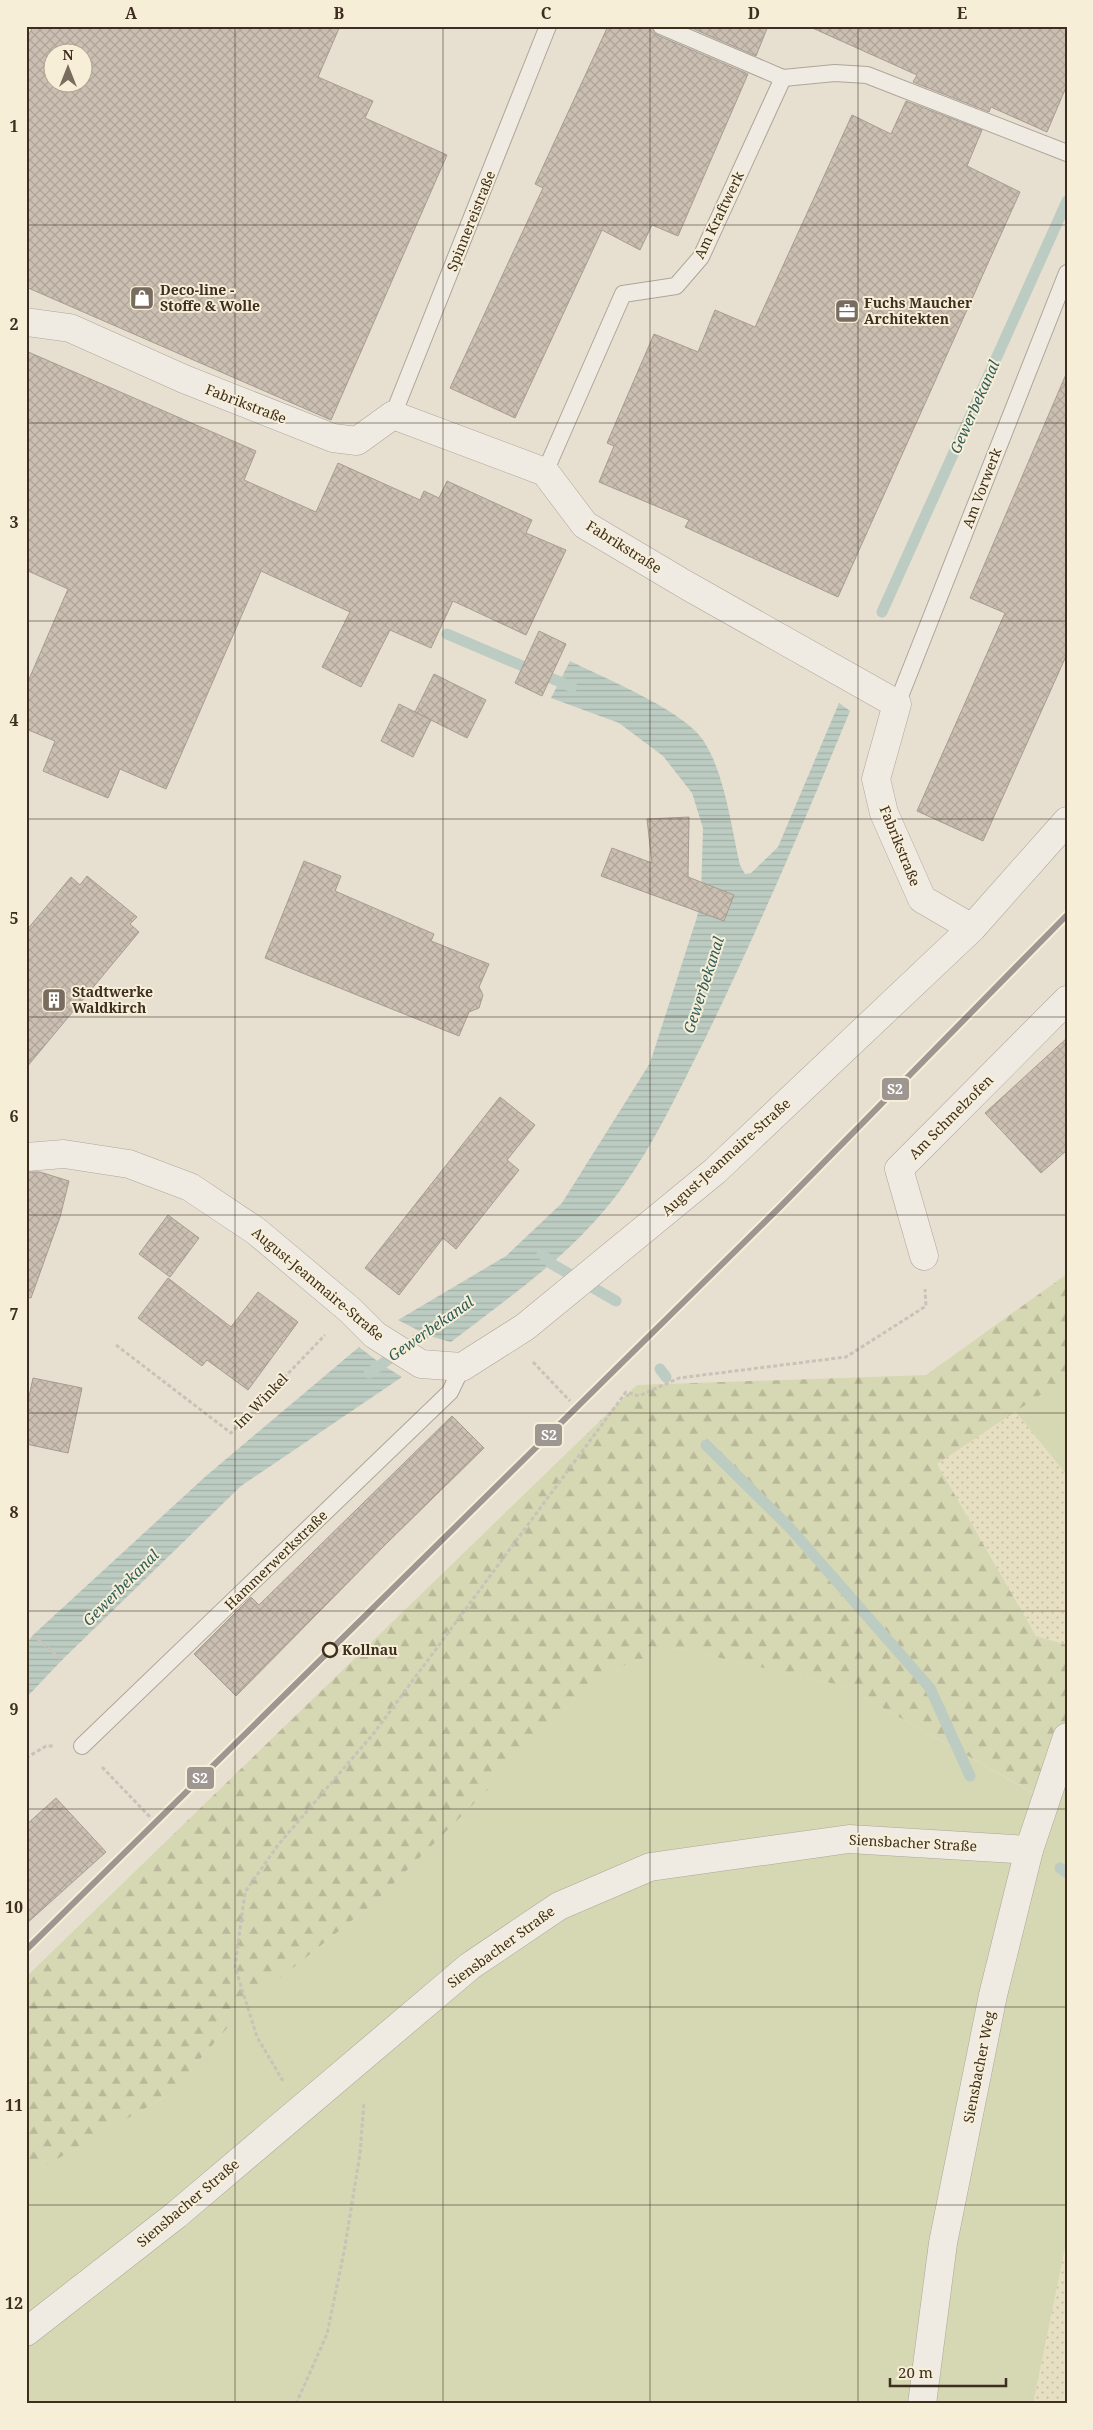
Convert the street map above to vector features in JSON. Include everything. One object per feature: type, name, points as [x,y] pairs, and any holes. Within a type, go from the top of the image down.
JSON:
[{"type":"street","name":"Fabrikstraße","points":[[26,322],[70,328],[184,379],[333,438],[357,441],[393,415]]},
{"type":"street","points":[[393,415],[545,472]]},
{"type":"street","name":"Fabrikstraße","points":[[545,472],[585,525],[686,585],[897,704],[876,779],[884,813],[922,899],[972,928]]},
{"type":"street","name":"August-Jeanmaire-Straße","points":[[26,1157],[64,1154],[129,1164],[190,1187],[256,1231],[350,1310],[375,1335],[421,1364],[462,1367],[525,1327],[715,1171],[972,928],[1067,821]]},
{"type":"street","name":"Am Schmelzofen","points":[[924,1256],[899,1169],[1067,1000]]},
{"type":"street","name":"Siensbacher Weg","points":[[922,2404],[943,2243],[994,1994],[1029,1850],[1067,1737]]},
{"type":"street","name":"Siensbacher Straße","points":[[26,2332],[176,2215],[470,1966],[559,1906],[650,1866],[848,1839],[1029,1850]]},
{"type":"lane","name":"Spinnereistraße","points":[[393,415],[548,26]]},
{"type":"lane","points":[[661,26],[783,78],[836,73],[867,75],[1067,153]]},
{"type":"lane","name":"Am Kraftwerk","points":[[545,472],[623,294],[676,286],[701,256],[783,78]]},
{"type":"lane","name":"Am Vorwerk","points":[[897,704],[1067,273]]},
{"type":"lane","name":"Hammerwerkstraße","points":[[82,1746],[450,1392],[462,1367]]},
{"type":"path","points":[[299,2110],[257,2037],[235,1967],[245,1892],[278,1845],[374,1733],[626,1392],[639,1396],[679,1378],[846,1357],[926,1306],[924,1256]]},
{"type":"path","name":"Im Winkel","points":[[116,1345],[231,1432],[350,1310]]},
{"type":"path","points":[[526,1355],[570,1401]]},
{"type":"path","points":[[33,1635],[62,1660]]},
{"type":"path","points":[[82,1746],[150,1817]]},
{"type":"path","points":[[296,2404],[327,2334],[344,2252],[360,2154],[367,2054]]},
{"type":"shaded area","points":[[1015,1411],[1067,1475],[1067,1645],[1036,1636],[937,1464]]},
{"type":"shaded area","points":[[1067,2238],[1067,2404],[1033,2404]]},
{"type":"green space","points":[[1067,1274],[1067,1377],[937,1464],[1036,1636],[1067,1645],[1067,1737],[1046,1800],[844,1686],[676,1648],[627,1664],[579,1694],[537,1741],[375,1902],[247,2005],[170,2094],[26,2177],[26,1977],[637,1385],[926,1375]]},
{"type":"green space","points":[[1067,1377],[1067,1475],[1015,1411]]},
{"type":"green space","points":[[676,1648],[844,1686],[1045,1800],[1067,1737],[1067,2238],[1033,2404],[26,2404],[26,2177],[170,2094],[247,2005],[375,1902],[537,1741],[579,1694],[627,1664]]},
{"type":"water","points":[[570,661],[661,706],[679,717],[703,740],[717,768],[740,865],[745,874],[751,873],[778,847],[839,703],[850,711],[779,878],[723,1002],[672,1105],[626,1183],[576,1241],[515,1293],[451,1342],[429,1336],[398,1320],[506,1256],[562,1203],[650,1063],[697,917],[701,894],[703,828],[692,793],[663,756],[619,723],[551,698]]},
{"type":"water","points":[[359,1347],[402,1377],[241,1486],[62,1660],[26,1698],[26,1644],[33,1635],[206,1476]]},
{"type":"building","points":[[33,26],[340,26],[318,77],[373,101],[365,118],[447,155],[331,420],[26,287],[26,41]]},
{"type":"building","points":[[608,26],[651,26],[657,35],[748,74],[678,236],[652,225],[640,250],[602,230],[515,418],[450,388],[543,188],[535,184]]},
{"type":"building","points":[[687,26],[768,26],[756,56]]},
{"type":"building","points":[[808,26],[1067,26],[1067,85],[1047,132],[991,107],[989,112],[913,82],[917,75]]},
{"type":"building","points":[[906,101],[982,130],[967,166],[1020,192],[838,597],[685,527],[689,520],[599,482],[614,446],[607,443],[654,334],[698,352],[715,310],[755,327],[852,115],[891,134]]},
{"type":"building","points":[[26,351],[256,451],[244,480],[316,512],[338,463],[420,500],[424,491],[439,498],[447,481],[532,520],[526,533],[566,550],[526,635],[453,601],[431,648],[390,630],[361,687],[322,667],[350,612],[261,571],[166,789],[120,769],[108,798],[43,771],[55,741],[26,729],[26,686],[68,589],[26,570]]},
{"type":"building","points":[[1067,372],[1067,654],[983,841],[917,811],[1005,613],[970,598]]},
{"type":"building","points":[[539,631],[566,644],[542,696],[515,683]]},
{"type":"building","points":[[434,674],[486,700],[467,738],[415,712]]},
{"type":"building","points":[[399,704],[431,720],[413,757],[381,741]]},
{"type":"building","points":[[689,817],[688,877],[734,895],[724,921],[601,876],[612,848],[652,863],[647,819]]},
{"type":"building","points":[[304,861],[341,876],[335,891],[434,934],[431,941],[489,964],[479,987],[483,995],[479,1008],[469,1012],[459,1036],[265,958]]},
{"type":"building","name":"Stadtwerke Waldkirch","points":[[87,876],[137,917],[130,924],[139,932],[26,1068],[26,931],[71,877],[80,885]]},
{"type":"building","points":[[1067,1038],[1067,1150],[1041,1173],[985,1113]]},
{"type":"building","points":[[500,1097],[535,1125],[507,1160],[519,1170],[456,1249],[443,1238],[399,1295],[365,1268]]},
{"type":"building","points":[[26,1172],[40,1172],[69,1181],[60,1217],[31,1298],[26,1297]]},
{"type":"building","points":[[168,1215],[199,1238],[170,1277],[139,1254]]},
{"type":"building","points":[[168,1278],[231,1327],[258,1292],[298,1322],[248,1390],[207,1360],[202,1366],[138,1318]]},
{"type":"building","points":[[33,1378],[82,1388],[68,1453],[26,1444],[26,1411]]},
{"type":"building","points":[[452,1416],[484,1448],[236,1696],[194,1654],[251,1597],[259,1605]]},
{"type":"building","points":[[56,1798],[106,1852],[26,1924],[26,1825]]},
{"type":"waterway","name":"Gewerbekanal","points":[[882,612],[1067,201]]},
{"type":"waterway","name":"Gewerbekanal","points":[[447,634],[572,687]]},
{"type":"waterway","points":[[542,1254],[552,1264],[616,1301]]},
{"type":"waterway","name":"Gewerbekanal","points":[[369,1373],[436,1326]]},
{"type":"waterway","points":[[660,1369],[666,1377]]},
{"type":"waterway","points":[[706,1445],[790,1528],[930,1688],[970,1776]]},
{"type":"waterway","points":[[1060,1868],[1067,1873]]},
{"type":"transit line","name":"S2","points":[[26,1950],[780,1207],[1067,915]]},
{"type":"place","name":"Deco-line - Stoffe & Wolle","points":[[142,298]]},
{"type":"place","name":"Fuchs Maucher Architekten","points":[[847,311]]},
{"type":"place","name":"Stadtwerke Waldkirch","points":[[54,1000]]},
{"type":"place","name":"Kollnau","points":[[330,1650]]}]
